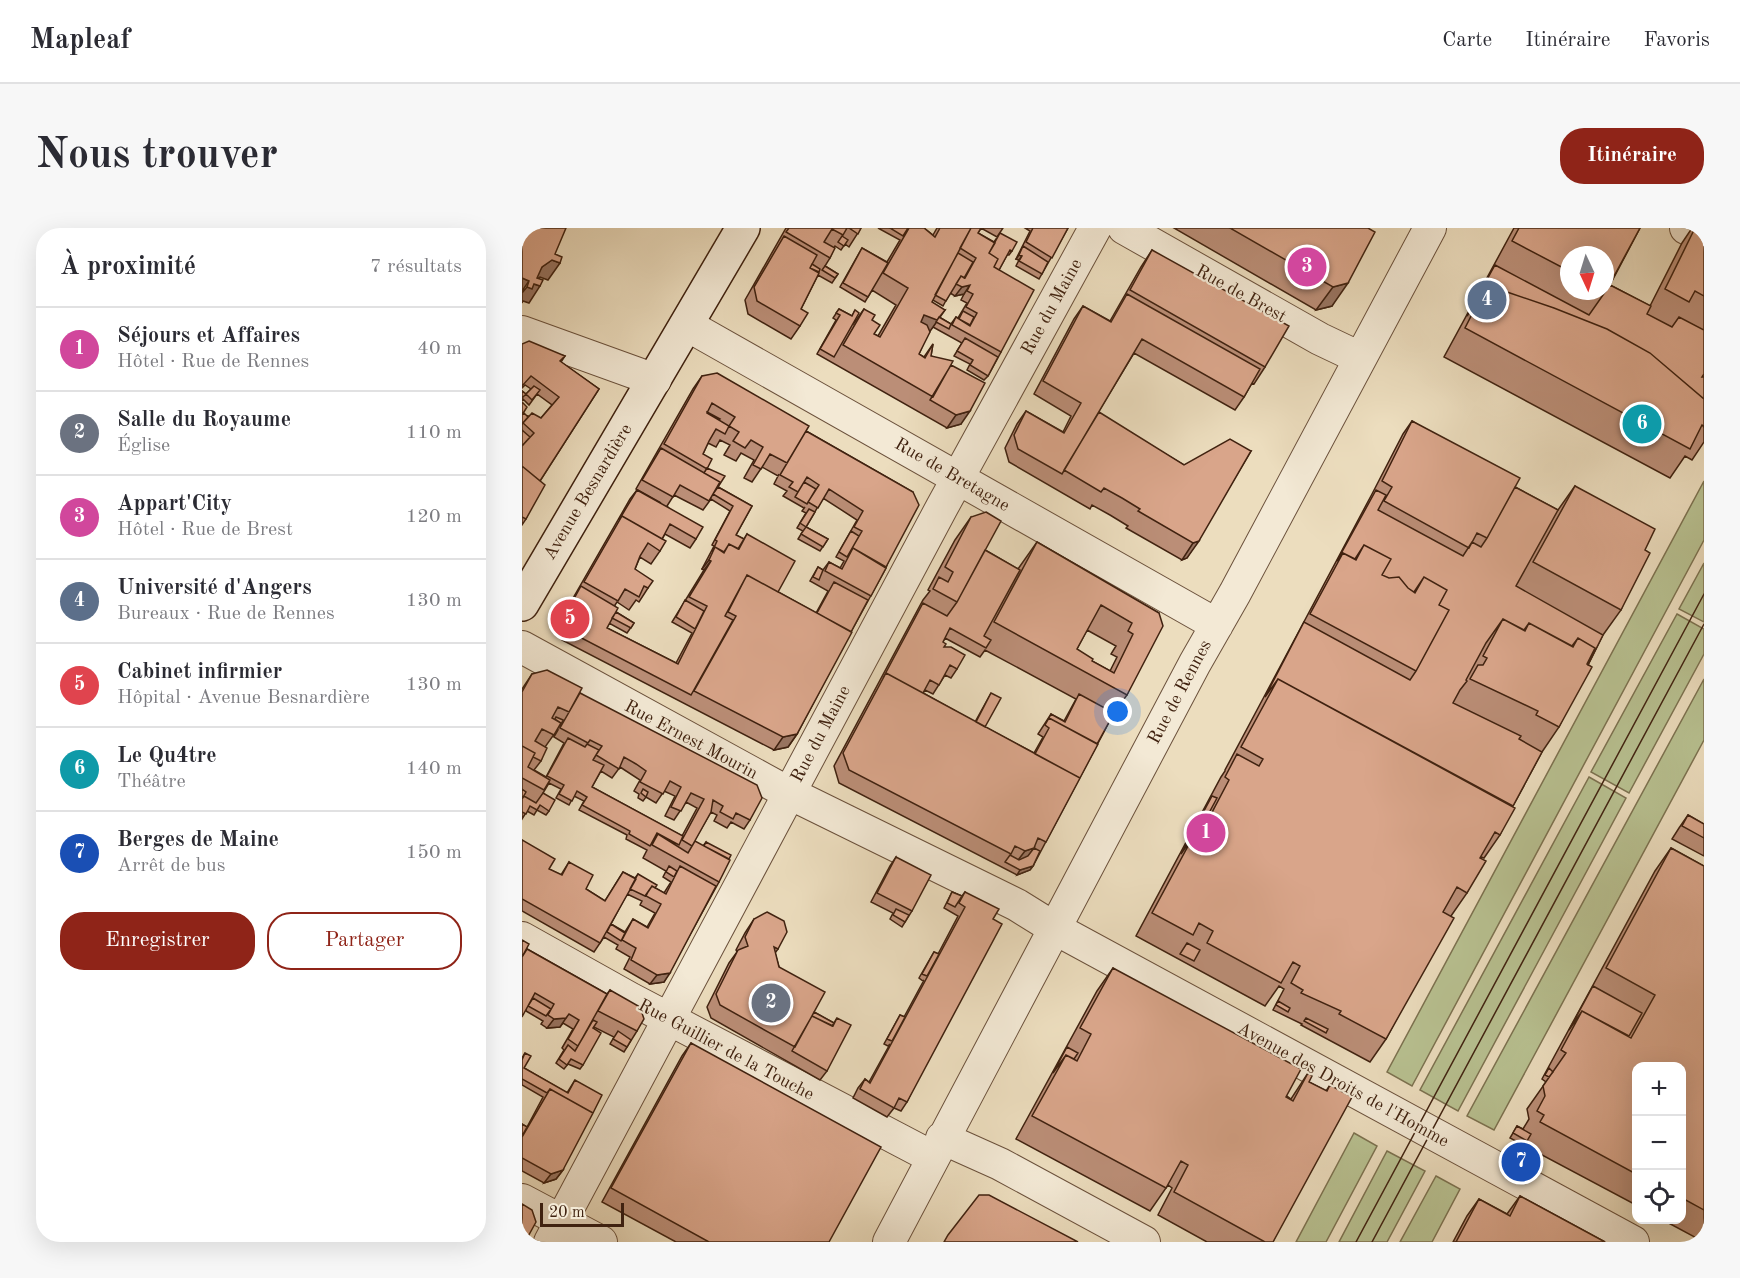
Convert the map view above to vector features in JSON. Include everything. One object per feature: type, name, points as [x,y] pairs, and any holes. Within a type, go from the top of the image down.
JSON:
[{"type":"main road","name":"Avenue Besnardière","points":[[522,604],[743,228]]},
{"type":"street","name":"Rue du Maine","points":[[555,1232],[958,478],[1095,228]]},
{"type":"street","name":"Rue de Brest","points":[[1124,228],[1320,339],[1360,358]]},
{"type":"street","name":"Rue de Rennes","points":[[889,1242],[1054,928],[1430,228]]},
{"type":"street","points":[[1686,228],[1704,237]]},
{"type":"street","name":"Rue de Bretagne","points":[[687,325],[1217,625]]},
{"type":"street","points":[[522,332],[654,380]]},
{"type":"street","name":"Rue Ernest Mourin","points":[[522,647],[789,793],[1017,905],[1054,928]]},
{"type":"street","name":"Avenue des Droits de l'Homme","points":[[1054,928],[1633,1242]]},
{"type":"street","name":"Rue Guillier de la Touche","points":[[522,938],[668,1019],[937,1148],[1000,1164],[1144,1242]]},
{"type":"street","points":[[522,1200],[555,1232],[601,1242]]},
{"type":"green space","points":[[1704,481],[1704,540],[1412,1086],[1387,1072]]},
{"type":"green space","points":[[1704,563],[1704,622],[1679,609]]},
{"type":"green space","points":[[1677,614],[1704,629],[1704,654],[1629,793],[1591,772]]},
{"type":"green space","points":[[1704,679],[1704,740],[1494,1130],[1467,1116]]},
{"type":"green space","points":[[1589,777],[1626,798],[1458,1111],[1420,1090]]},
{"type":"green space","points":[[1354,1133],[1377,1146],[1326,1242],[1296,1242]]},
{"type":"green space","points":[[1387,1151],[1425,1171],[1387,1242],[1339,1242]]},
{"type":"green space","points":[[1436,1176],[1460,1189],[1432,1242],[1400,1242]]},
{"type":"building","points":[[522,228],[566,228],[555,254],[562,257],[560,263],[552,260],[542,267],[537,278],[543,280],[540,286],[534,284],[532,289],[527,287],[529,281],[522,278]]},
{"type":"building","points":[[789,228],[847,228],[843,235],[832,229],[824,242],[835,248],[830,258],[786,232]]},
{"type":"building","points":[[849,228],[861,228],[858,234]]},
{"type":"building","points":[[890,228],[908,228],[903,236]]},
{"type":"building","points":[[909,228],[924,228],[935,237],[940,228],[971,228],[932,302],[945,310],[937,320],[924,315],[921,322],[927,325],[930,332],[919,354],[925,358],[933,344],[931,356],[953,361],[933,397],[843,345],[864,309],[875,315],[872,320],[880,325],[874,334],[880,337],[908,288],[883,273]]},
{"type":"building","points":[[971,228],[981,228],[978,233],[995,243],[989,253],[998,259],[994,267],[1034,290],[1001,352],[952,325],[956,317],[970,326],[977,313],[966,307],[973,294],[967,291],[970,285],[962,287],[956,284],[961,276],[965,278],[976,258],[960,248]]},
{"type":"building","points":[[1033,228],[1068,228],[1052,258],[1026,242]]},
{"type":"building","points":[[1230,228],[1368,228],[1375,232],[1348,283],[1333,287]]},
{"type":"building","points":[[1519,228],[1640,228],[1614,276],[1614,246],[1560,246],[1560,266],[1512,241]]},
{"type":"building","points":[[1695,228],[1704,228],[1704,296],[1695,291],[1689,302],[1665,289]]},
{"type":"building","points":[[1000,233],[1017,242],[999,270],[994,267],[998,259],[989,253]]},
{"type":"building","points":[[784,236],[817,255],[810,268],[819,273],[801,309],[808,313],[800,326],[757,301],[754,287]]},
{"type":"building","points":[[842,236],[848,240],[844,246],[838,242]]},
{"type":"building","points":[[1023,246],[1048,262],[1042,274],[1019,261]]},
{"type":"building","points":[[862,248],[888,263],[868,297],[843,283]]},
{"type":"building","points":[[1152,250],[1289,326],[1265,367],[1130,290]]},
{"type":"building","points":[[958,253],[973,262],[964,278],[961,276],[946,301],[935,295]]},
{"type":"building","points":[[812,264],[820,269],[819,272],[810,268]]},
{"type":"building","points":[[1495,265],[1589,315],[1600,300],[1614,300],[1614,287],[1651,306],[1647,314],[1672,327],[1679,317],[1704,330],[1704,374],[1702,377],[1704,377],[1704,399],[1650,353],[1607,329],[1554,308],[1501,290],[1496,297],[1484,291],[1467,316]]},
{"type":"building","points":[[825,266],[838,274],[835,278],[822,270]]},
{"type":"building","points":[[1501,290],[1607,329],[1650,353],[1704,399],[1704,427],[1702,425],[1690,449],[1465,328],[1484,291],[1498,298]]},
{"type":"building","points":[[1127,294],[1260,369],[1244,397],[1142,339],[1062,474],[1018,449],[1014,435],[1026,411],[1064,433],[1081,403],[1043,381],[1083,306],[1111,322]]},
{"type":"building","points":[[839,309],[852,316],[855,310],[859,313],[834,357],[820,349],[840,315],[836,313]]},
{"type":"building","points":[[963,311],[974,317],[970,325],[959,319]]},
{"type":"building","points":[[939,317],[951,324],[949,329],[936,322]]},
{"type":"building","points":[[965,338],[998,357],[988,376],[970,365],[973,360],[957,351]]},
{"type":"building","points":[[529,341],[565,356],[560,361],[599,389],[540,481],[522,466],[522,446],[534,433],[523,423],[532,413],[541,418],[559,397],[531,376],[522,386],[522,344]]},
{"type":"building","points":[[951,365],[985,383],[970,411],[956,415],[930,400]]},
{"type":"building","points":[[717,373],[809,426],[787,463],[770,454],[761,469],[753,465],[763,447],[751,440],[745,448],[733,441],[739,432],[729,426],[725,434],[716,429],[709,441],[703,454],[712,459],[707,469],[664,444],[702,376]],"holes":[[[712,403],[735,417],[729,426],[707,413]]]},
{"type":"building","points":[[534,386],[540,390],[532,400],[526,394]]},
{"type":"building","points":[[522,402],[527,407],[522,415]]},
{"type":"building","points":[[1099,412],[1184,465],[1230,439],[1251,451],[1199,541],[1193,543],[1138,511],[1140,509],[1122,498],[1104,488],[1101,492],[1064,470]]},
{"type":"building","points":[[524,413],[528,417],[522,424],[522,415]]},
{"type":"building","points":[[1412,421],[1520,478],[1487,538],[1477,533],[1469,548],[1384,501],[1392,487],[1382,481]]},
{"type":"building","points":[[522,430],[530,437],[522,446]]},
{"type":"building","points":[[806,431],[913,492],[919,505],[886,567],[853,548],[850,552],[862,531],[854,527],[863,511],[829,489],[818,508],[808,502],[819,485],[807,477],[798,492],[789,487],[793,482],[780,475]]},
{"type":"building","points":[[661,448],[720,482],[709,501],[680,485],[673,497],[642,480]]},
{"type":"building","points":[[522,466],[545,485],[526,519],[522,517]]},
{"type":"building","points":[[707,468],[725,476],[718,487],[720,482],[704,473]]},
{"type":"building","points":[[804,482],[816,489],[807,504],[795,497]]},
{"type":"building","points":[[1575,486],[1655,529],[1645,550],[1650,553],[1621,610],[1533,562]]},
{"type":"building","points":[[718,487],[752,506],[736,535],[744,539],[738,549],[729,544],[724,552],[715,547],[712,552],[717,541],[715,540],[733,506],[713,494]]},
{"type":"building","points":[[1515,487],[1558,510],[1516,586],[1603,635],[1588,665],[1595,648],[1578,638],[1572,646],[1529,623],[1524,630],[1503,619],[1486,643],[1453,703],[1521,736],[1519,739],[1542,752],[1513,806],[1278,679],[1265,697],[1304,622],[1410,680],[1449,610],[1439,605],[1447,590],[1424,577],[1414,592],[1399,577],[1389,578],[1382,575],[1391,559],[1364,545],[1355,559],[1343,553],[1337,561],[1376,490],[1386,495],[1378,510],[1463,556],[1472,542],[1481,547]]},
{"type":"building","points":[[637,490],[703,527],[696,539],[670,524],[662,539],[622,516],[619,520]]},
{"type":"building","points":[[809,509],[815,512],[806,527],[800,523]]},
{"type":"building","points":[[986,512],[1001,521],[957,602],[933,589],[939,577],[948,582],[953,572],[945,567],[971,517]]},
{"type":"building","points":[[622,516],[666,541],[660,551],[648,543],[635,569],[653,581],[648,588],[644,586],[639,597],[625,589],[618,601],[584,582]]},
{"type":"building","points":[[806,527],[828,539],[823,547],[801,534]]},
{"type":"building","points":[[851,531],[859,536],[847,557],[839,552]]},
{"type":"building","points":[[747,534],[795,561],[778,592],[747,575],[725,616],[733,620],[691,695],[568,631],[564,617],[581,586],[618,608],[607,628],[678,664],[707,606],[689,597],[711,561],[709,560],[715,547],[724,553],[729,544],[739,549]]},
{"type":"building","points":[[1037,542],[1159,613],[1163,626],[1127,695],[994,622]],"holes":[[[1101,605],[1132,623],[1128,631],[1133,634],[1114,673],[1092,661],[1093,659],[1077,649]]]},
{"type":"building","points":[[1364,545],[1391,559],[1382,575],[1389,578],[1399,577],[1415,593],[1424,577],[1447,590],[1439,605],[1449,610],[1416,671],[1310,614],[1343,553],[1356,560]]},
{"type":"building","points":[[853,548],[886,568],[871,596],[825,571],[829,562],[842,569]]},
{"type":"building","points":[[985,550],[1020,570],[984,636],[991,640],[986,648],[950,628],[943,642],[946,644],[944,647],[951,647],[965,655],[957,669],[950,665],[939,685],[930,680],[923,693],[886,673],[883,678],[923,603],[947,616]]},
{"type":"building","points":[[818,567],[823,570],[819,580],[813,577]]},
{"type":"building","points":[[747,575],[852,632],[797,734],[783,737],[694,691],[736,616],[728,612]]},
{"type":"building","points":[[834,582],[868,600],[851,632],[817,613]]},
{"type":"building","points":[[685,600],[704,611],[695,629],[676,617]]},
{"type":"building","points":[[616,612],[634,623],[631,628],[612,618]]},
{"type":"building","points":[[1503,619],[1525,631],[1529,623],[1573,647],[1578,638],[1595,648],[1587,664],[1592,667],[1559,727],[1536,715],[1538,711],[1470,679],[1478,665],[1483,665],[1487,658],[1483,656]]},
{"type":"building","points":[[547,670],[582,688],[569,712],[558,707],[552,718],[561,723],[554,735],[542,729],[535,741],[547,748],[541,761],[533,757],[535,753],[522,746],[522,692],[532,674]]},
{"type":"building","points":[[886,673],[1080,778],[1046,842],[1038,838],[1034,848],[1025,851],[1015,846],[1011,854],[849,770],[843,753]]},
{"type":"building","points":[[1278,679],[1515,808],[1500,835],[1495,832],[1480,858],[1486,861],[1467,893],[1457,887],[1443,912],[1454,918],[1386,1039],[1339,1014],[1341,1011],[1301,993],[1303,990],[1291,983],[1300,966],[1293,962],[1281,983],[1207,943],[1213,931],[1199,923],[1193,935],[1152,913],[1194,835],[1209,843],[1220,828],[1207,822],[1229,780],[1225,777],[1237,754],[1259,766],[1263,759],[1241,747]]},
{"type":"building","points":[[580,693],[757,785],[762,798],[750,820],[736,813],[733,819],[720,812],[723,806],[713,800],[711,812],[692,846],[682,840],[704,799],[691,793],[681,811],[671,807],[681,787],[670,781],[663,794],[640,782],[646,771],[636,764],[624,757],[619,769],[596,755],[602,746],[590,740],[588,743],[560,728]]},
{"type":"building","points":[[991,693],[1001,698],[985,727],[976,722]]},
{"type":"building","points":[[1079,694],[1114,713],[1097,744],[1049,718],[1051,714],[1065,722]]},
{"type":"building","points":[[556,717],[563,720],[561,725],[555,719]]},
{"type":"building","points":[[1049,718],[1098,744],[1080,778],[1035,754],[1049,728],[1045,725]]},
{"type":"building","points":[[568,738],[585,747],[587,744],[599,750],[593,760],[604,765],[592,787],[683,836],[679,845],[657,833],[650,846],[629,834],[630,831],[582,805],[587,797],[577,791],[572,801],[559,794],[564,785],[547,776]]},
{"type":"building","points":[[522,746],[535,753],[528,767],[550,780],[544,790],[522,778]]},
{"type":"building","points":[[643,789],[648,792],[646,797],[641,793]]},
{"type":"building","points":[[543,793],[555,800],[549,811],[540,805],[537,810],[530,806],[526,814],[522,812],[524,796],[536,803]]},
{"type":"building","points":[[1212,796],[1217,798],[1196,837],[1194,835],[1181,854]]},
{"type":"building","points":[[1688,815],[1704,824],[1704,838],[1682,826]]},
{"type":"building","points":[[658,834],[688,853],[695,841],[730,860],[719,882],[652,845]]},
{"type":"building","points":[[522,840],[555,859],[549,869],[562,875],[569,862],[593,875],[586,889],[605,901],[623,872],[636,879],[600,943],[522,899]]},
{"type":"building","points":[[706,842],[731,855],[729,859],[704,846]]},
{"type":"building","points":[[1034,848],[1040,851],[1033,866],[1020,870],[1005,862],[1010,855],[1019,860],[1028,856]]},
{"type":"building","points":[[1671,848],[1704,866],[1704,1210],[1686,1200],[1686,1062],[1632,1062],[1632,1172],[1540,1122],[1544,1115],[1537,1111],[1545,1096],[1543,1086],[1566,1053],[1561,1050],[1582,1011],[1631,1038],[1655,995],[1606,968]]},
{"type":"building","points":[[896,857],[931,875],[912,911],[877,893]]},
{"type":"building","points":[[669,866],[677,871],[674,877],[666,872]]},
{"type":"building","points":[[680,866],[716,886],[670,973],[657,975],[631,960],[636,948],[622,940],[633,919],[648,928],[661,904],[646,896],[648,892],[652,886],[666,894]]},
{"type":"building","points":[[638,874],[657,885],[655,888],[652,886],[645,896],[630,889]]},
{"type":"building","points":[[952,892],[962,896],[955,907],[947,903]]},
{"type":"building","points":[[965,892],[999,909],[993,919],[1002,924],[907,1102],[899,1098],[894,1108],[860,1089],[865,1079],[870,1083],[965,907],[959,903]]},
{"type":"building","points":[[896,909],[909,915],[905,922],[893,915]]},
{"type":"building","points":[[767,912],[784,921],[787,932],[778,949],[774,947],[779,967],[825,992],[795,1047],[720,1005],[716,994],[738,950],[748,946],[745,937],[754,919]]},
{"type":"building","points":[[611,924],[625,933],[621,941],[607,932]]},
{"type":"building","points":[[522,940],[529,944],[522,957]]},
{"type":"building","points":[[1187,943],[1200,950],[1194,961],[1180,954]]},
{"type":"building","points":[[527,949],[607,994],[578,1046],[568,1039],[579,1020],[569,1014],[566,1018],[554,1019],[548,1015],[554,1004],[535,993],[522,1017],[522,957]]},
{"type":"building","points":[[934,952],[939,954],[927,976],[922,974]]},
{"type":"building","points":[[1113,968],[1301,1069],[1286,1097],[1293,1101],[1308,1073],[1312,1076],[1309,1082],[1327,1091],[1330,1085],[1352,1097],[1273,1242],[1265,1242],[1174,1192],[1188,1165],[1181,1161],[1166,1188],[1032,1116],[1066,1055],[1077,1061],[1091,1034],[1080,1028]]},
{"type":"building","points":[[1593,986],[1642,1013],[1629,1036],[1582,1011],[1569,1030]]},
{"type":"building","points":[[610,990],[640,1007],[644,1019],[637,1031],[598,1011]]},
{"type":"building","points":[[533,998],[551,1009],[546,1016],[528,1006]]},
{"type":"building","points":[[1278,1001],[1290,1008],[1288,1012],[1276,1005]]},
{"type":"building","points":[[814,1012],[834,1023],[832,1026],[812,1016]]},
{"type":"building","points":[[900,1015],[905,1017],[892,1041],[887,1039]]},
{"type":"building","points":[[812,1016],[833,1026],[837,1018],[851,1025],[827,1071],[792,1051]]},
{"type":"building","points":[[1306,1018],[1328,1029],[1326,1033],[1304,1021]]},
{"type":"building","points":[[593,1020],[597,1022],[593,1028],[601,1033],[583,1065],[571,1059],[567,1065],[559,1059],[568,1045],[575,1051]]},
{"type":"building","points":[[618,1031],[631,1040],[627,1047],[613,1039]]},
{"type":"building","points":[[691,1043],[881,1147],[829,1242],[709,1242],[611,1188]]},
{"type":"building","points":[[1067,1047],[1078,1053],[1074,1059],[1066,1055],[1053,1073]]},
{"type":"building","points":[[525,1053],[531,1056],[524,1068],[568,1093],[575,1080],[602,1095],[593,1113],[550,1089],[547,1093],[522,1079],[522,1060]]},
{"type":"building","points":[[1549,1068],[1553,1072],[1549,1077],[1545,1075]]},
{"type":"building","points":[[550,1089],[593,1113],[563,1170],[551,1174],[522,1158],[522,1137]]},
{"type":"building","points":[[522,1124],[527,1127],[522,1136]]},
{"type":"building","points":[[1517,1126],[1531,1134],[1527,1141],[1513,1133]]},
{"type":"building","points":[[979,1195],[989,1195],[1078,1242],[944,1242]]},
{"type":"building","points":[[1520,1196],[1605,1242],[1456,1242],[1479,1199],[1510,1216]]},
{"type":"building","points":[[522,1204],[532,1210],[536,1222],[525,1242],[522,1242]]},
{"type":"tram line","points":[[1356,1242],[1704,594]]},
{"type":"tram line","points":[[1372,1242],[1704,624]]},
{"type":"place","name":"Appart'City","points":[[1307,267]]},
{"type":"place","name":"Université d'Angers","points":[[1487,300]]},
{"type":"place","name":"Le Qu4tre","points":[[1642,424]]},
{"type":"place","name":"Cabinet infirmier","points":[[570,619]]},
{"type":"place","name":"Séjours et Affaires","points":[[1206,833]]},
{"type":"place","name":"Salle du Royaume","points":[[771,1003]]},
{"type":"place","name":"Berges de Maine","points":[[1521,1162]]}]
